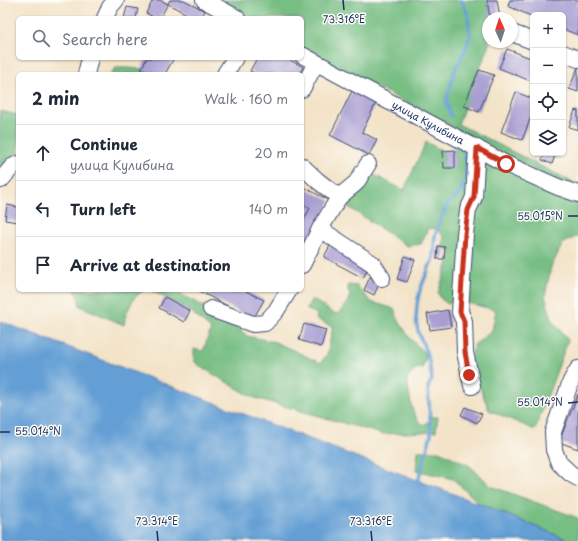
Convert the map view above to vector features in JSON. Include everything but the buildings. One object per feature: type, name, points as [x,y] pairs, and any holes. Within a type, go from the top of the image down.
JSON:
[{"type":"street","points":[[106,16],[110,7],[116,0]]},
{"type":"street","points":[[204,0],[233,16]]},
{"type":"street","points":[[518,35],[530,40]]},
{"type":"street","points":[[566,54],[578,59]]},
{"type":"street","name":"улица Кулибина","points":[[304,56],[506,164],[558,187],[578,194]]},
{"type":"street","points":[[86,72],[90,60]]},
{"type":"street","points":[[226,72],[234,60]]},
{"type":"street","points":[[304,85],[316,63]]},
{"type":"street","points":[[472,386],[465,352],[464,321],[460,312],[465,234],[468,210],[474,197],[477,148]]},
{"type":"street","points":[[304,261],[320,229],[339,197],[356,183],[368,164]]},
{"type":"street","points":[[1,180],[12,167],[16,165]]},
{"type":"street","points":[[304,168],[318,182],[339,197]]},
{"type":"street","points":[[320,229],[373,264],[382,278]]},
{"type":"street","points":[[210,310],[253,324],[266,323],[276,311],[288,292]]},
{"type":"street","points":[[577,373],[553,432],[554,450],[559,463],[578,478]]},
{"type":"green space","points":[[224,0],[487,0],[489,12],[482,12],[482,48],[488,48],[458,124],[578,185],[578,191],[565,186],[304,49],[304,16],[244,16],[227,7]]},
{"type":"green space","points":[[115,68],[127,68],[141,69],[146,72],[112,72]]},
{"type":"green space","points":[[0,111],[16,115],[16,161],[0,176]]},
{"type":"green space","points":[[426,142],[443,151],[444,168],[455,168],[456,144],[578,197],[578,236],[563,243],[551,267],[545,296],[553,322],[568,340],[535,430],[489,410],[477,380],[469,368],[474,345],[492,331],[496,310],[456,300],[448,304],[441,299],[438,293],[451,253],[443,246],[444,237],[437,229],[428,228],[421,244],[407,246],[341,202],[368,172],[404,190]]},
{"type":"green space","points":[[348,285],[357,286],[371,302],[392,308],[396,311],[397,318],[409,337],[424,352],[426,359],[422,368],[415,369],[407,379],[411,405],[416,417],[424,425],[433,417],[438,417],[436,431],[382,434],[252,397],[201,367],[194,361],[194,349],[203,351],[211,329],[190,311],[155,292],[176,292],[226,318],[247,336],[275,342],[320,363],[327,355],[333,327],[316,319],[317,314],[306,309],[312,299],[333,313],[338,314],[345,306],[350,296]]},
{"type":"green space","points":[[76,292],[142,292],[134,298],[126,314],[124,325],[80,306]]},
{"type":"green space","points":[[418,451],[439,451],[470,466],[491,486],[578,518],[578,541],[571,541],[480,504],[453,479],[416,470]]},
{"type":"water","points":[[0,321],[480,504],[571,541],[0,541]]},
{"type":"waterway","points":[[451,116],[446,102],[454,72],[470,36],[468,14],[461,0]]},
{"type":"waterway","points":[[418,481],[431,435],[428,387],[432,379],[429,360],[418,331],[416,319],[417,304],[420,290],[433,258],[435,236],[441,218],[449,202],[460,193],[466,175],[466,161],[464,155]]},
{"type":"route","points":[[469,375],[465,352],[464,321],[460,312],[465,234],[468,210],[474,197],[477,148],[506,164]]}]
